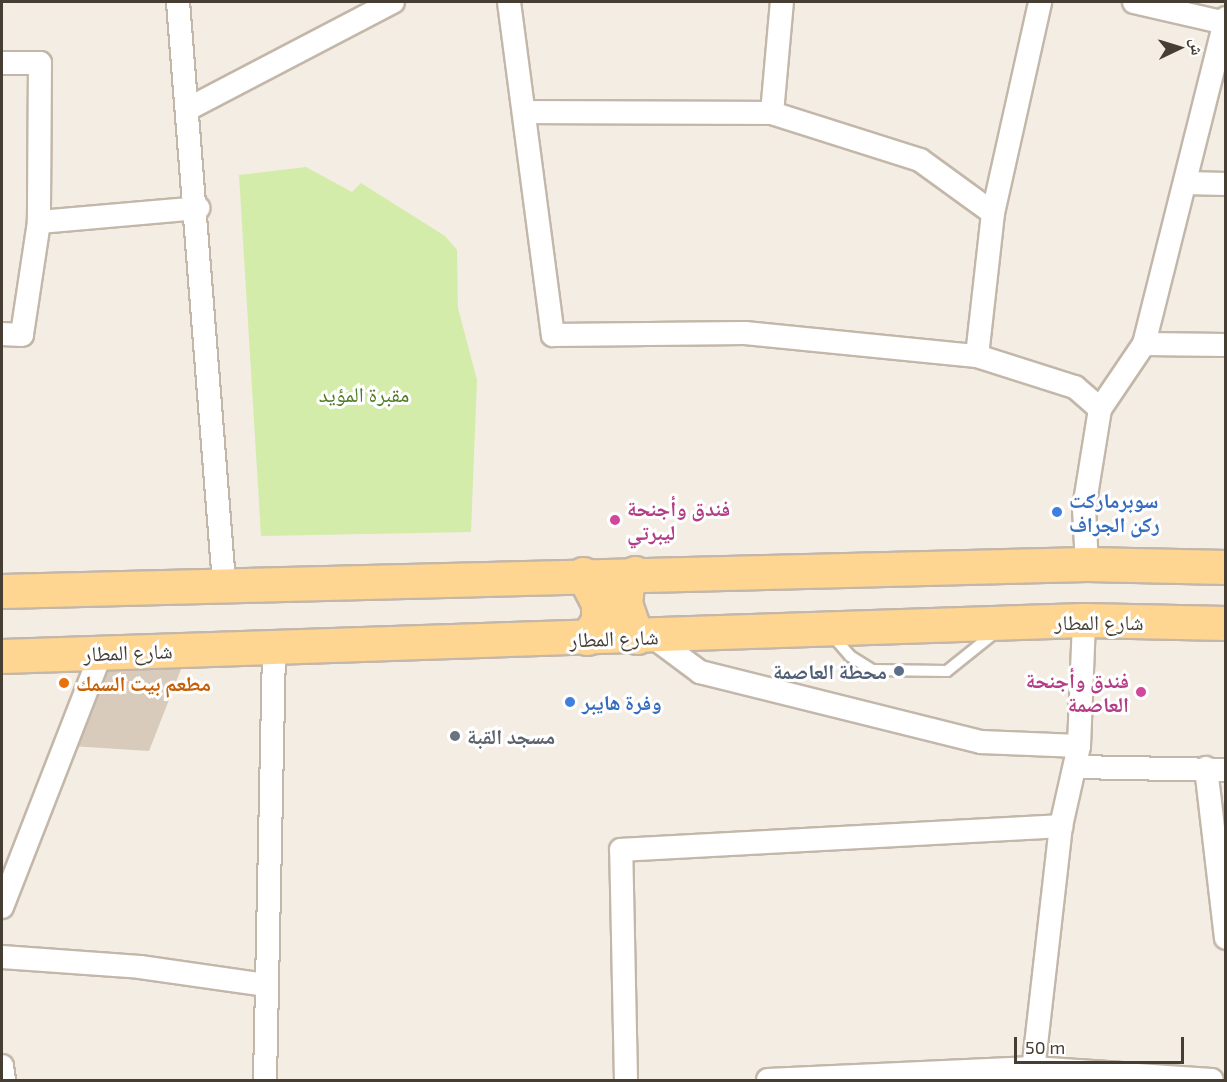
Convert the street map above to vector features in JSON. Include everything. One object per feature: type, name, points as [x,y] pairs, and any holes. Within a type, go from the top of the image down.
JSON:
[{"type":"main road","points":[[2,591],[583,574],[1087,564],[1226,567]]},
{"type":"main road","points":[[635,573],[627,585],[625,603],[645,637]]},
{"type":"main road","points":[[583,574],[598,604],[598,620],[587,638]]},
{"type":"main road","name":"شارع المطار","points":[[2,656],[829,632],[1084,620],[1226,623]]},
{"type":"street","points":[[178,2],[198,208],[224,583]]},
{"type":"street","points":[[190,108],[393,2]]},
{"type":"street","points":[[509,2],[526,112],[553,335],[745,333],[977,356],[1075,387],[1100,409]]},
{"type":"street","points":[[772,113],[782,2]]},
{"type":"street","points":[[977,356],[993,213],[1040,2]]},
{"type":"street","points":[[1087,564],[1084,508],[1100,409],[1144,344],[1225,21],[1134,2]]},
{"type":"street","points":[[2,63],[39,63],[39,222],[22,334],[2,334]]},
{"type":"street","points":[[526,112],[772,113],[920,160],[993,213]]},
{"type":"street","points":[[1185,183],[1226,184]]},
{"type":"street","points":[[39,222],[198,208]]},
{"type":"street","points":[[1144,344],[1226,345]]},
{"type":"street","points":[[1033,1074],[1061,826],[1078,757],[1084,620]]},
{"type":"street","points":[[645,637],[700,672],[981,742],[1078,757],[1216,769],[1226,938]]},
{"type":"street","points":[[265,1080],[274,647]]},
{"type":"street","points":[[2,907],[101,653]]},
{"type":"street","points":[[626,1080],[621,850],[1061,826]]},
{"type":"street","points":[[2,957],[140,967],[267,985]]},
{"type":"street","points":[[2,1066],[4,1080]]},
{"type":"street","points":[[768,1080],[1033,1074],[1212,1080]]},
{"type":"lane","points":[[829,632],[850,656],[872,670],[947,671],[1004,624]]},
{"type":"green space","name":"مقبرة المؤيد","points":[[306,167],[352,192],[361,183],[445,236],[457,250],[458,308],[477,380],[471,532],[261,536],[239,175]]},
{"type":"building","points":[[183,664],[149,751],[71,746],[101,670]]},
{"type":"place","name":"سوبرمارکت ركن الجراف","points":[[1057,512]]},
{"type":"place","name":"فندق وأجنحة ليبرتي","points":[[615,520]]},
{"type":"place","name":"محطة العاصمة","points":[[899,671]]},
{"type":"place","name":"مطعم بيت السمك","points":[[64,683]]},
{"type":"place","name":"فندق وأجنحة العاصمة","points":[[1141,692]]},
{"type":"place","name":"وفرة هايبر","points":[[570,702]]},
{"type":"place","name":"مسجد القبة","points":[[455,736]]}]
